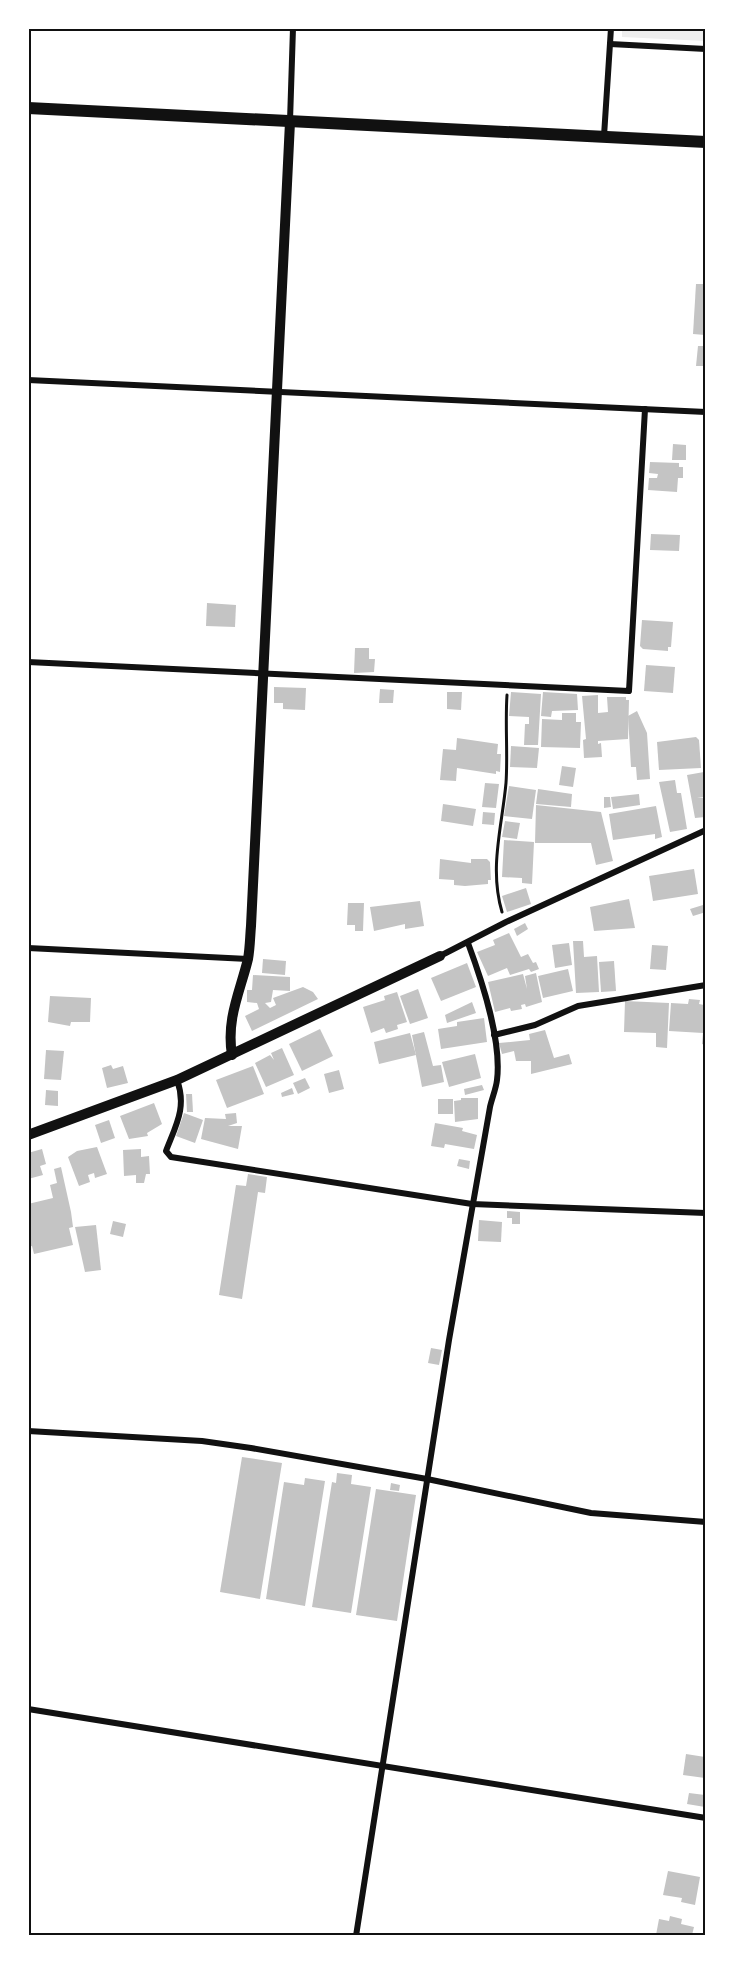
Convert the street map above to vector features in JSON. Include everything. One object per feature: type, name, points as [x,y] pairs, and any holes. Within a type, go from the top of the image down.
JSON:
[{"type":"main road","points":[[28,108],[705,142]]},
{"type":"street","points":[[231,1055],[229,1036],[238,985],[248,959],[261,674],[278,392],[293,28]]},
{"type":"street","points":[[604,136],[611,28]]},
{"type":"street","points":[[610,44],[705,49]]},
{"type":"street","points":[[28,380],[705,412]]},
{"type":"street","points":[[28,662],[629,691],[645,409]]},
{"type":"street","points":[[28,1135],[177,1080],[468,944],[506,922],[705,830]]},
{"type":"street","points":[[356,1935],[472,1204],[497,1079],[494,1035],[482,981],[468,944]]},
{"type":"street","points":[[28,948],[248,959]]},
{"type":"street","points":[[494,1035],[535,1025],[578,1006],[705,985]]},
{"type":"street","points":[[177,1080],[183,1109],[166,1151],[171,1157],[472,1204],[705,1213]]},
{"type":"street","points":[[28,1431],[202,1441],[427,1479],[591,1513],[705,1522]]},
{"type":"street","points":[[28,1709],[705,1818]]},
{"type":"path","points":[[506,922],[496,886],[496,849],[506,782],[507,684]]},
{"type":"shaded area","points":[[622,29],[705,29],[705,41],[622,37]]},
{"type":"building","points":[[696,284],[705,284],[705,335],[693,334]]},
{"type":"building","points":[[698,346],[705,346],[705,366],[696,366]]},
{"type":"building","points":[[673,444],[686,445],[686,460],[672,460]]},
{"type":"building","points":[[650,462],[679,463],[679,467],[683,467],[683,478],[678,478],[677,492],[648,490],[649,478],[657,478],[658,474],[649,473]]},
{"type":"building","points":[[651,534],[680,535],[679,551],[650,550]]},
{"type":"building","points":[[207,603],[236,605],[235,627],[206,626]]},
{"type":"building","points":[[642,620],[673,622],[671,647],[668,647],[668,651],[643,649],[640,646]]},
{"type":"building","points":[[355,648],[369,648],[369,659],[375,659],[374,672],[354,673]]},
{"type":"building","points":[[646,665],[675,667],[673,693],[644,691]]},
{"type":"building","points":[[274,687],[306,688],[305,710],[283,709],[283,703],[274,703]]},
{"type":"building","points":[[380,689],[394,690],[393,703],[379,703]]},
{"type":"building","points":[[447,692],[462,692],[461,710],[447,709]]},
{"type":"building","points":[[511,692],[541,694],[538,745],[524,745],[525,724],[529,724],[529,717],[509,716]]},
{"type":"building","points":[[543,692],[577,694],[578,710],[552,711],[551,717],[541,716]]},
{"type":"building","points":[[598,695],[598,713],[608,712],[607,697],[626,697],[626,700],[629,700],[628,739],[598,741],[598,744],[601,743],[602,757],[584,758],[583,740],[586,739],[582,696]]},
{"type":"building","points":[[637,711],[647,733],[650,779],[637,780],[636,767],[631,767],[628,716]]},
{"type":"building","points":[[562,713],[576,713],[576,722],[581,722],[580,748],[541,747],[542,719],[562,720]]},
{"type":"building","points":[[696,737],[699,740],[701,768],[659,770],[657,742]]},
{"type":"building","points":[[457,738],[498,744],[497,754],[501,754],[500,772],[496,771],[496,774],[457,768],[456,781],[440,780],[443,749],[456,750]]},
{"type":"building","points":[[511,746],[539,748],[537,768],[510,767]]},
{"type":"building","points":[[562,766],[576,768],[573,787],[559,785]]},
{"type":"building","points":[[704,772],[705,797],[697,798],[705,798],[705,817],[695,818],[687,775]]},
{"type":"building","points":[[675,780],[677,793],[681,793],[687,829],[670,832],[659,782]]},
{"type":"building","points":[[485,783],[499,784],[496,808],[482,807]]},
{"type":"building","points":[[509,786],[536,790],[532,819],[504,816]]},
{"type":"building","points":[[538,789],[572,794],[571,807],[536,804]]},
{"type":"building","points":[[639,794],[640,805],[613,809],[611,797]]},
{"type":"building","points":[[604,797],[610,797],[611,807],[604,808]]},
{"type":"building","points":[[443,804],[476,809],[473,826],[441,821]]},
{"type":"building","points":[[536,805],[601,812],[613,861],[596,865],[591,843],[535,843]]},
{"type":"building","points":[[656,806],[662,837],[655,839],[655,834],[613,840],[609,814]]},
{"type":"building","points":[[483,812],[495,813],[494,825],[482,824]]},
{"type":"building","points":[[505,821],[520,823],[517,839],[502,837]]},
{"type":"building","points":[[504,840],[534,842],[532,884],[522,883],[522,878],[502,877]]},
{"type":"building","points":[[440,859],[471,863],[471,859],[487,859],[490,862],[491,880],[488,880],[488,884],[465,886],[454,885],[454,880],[439,879]]},
{"type":"building","points":[[694,869],[698,894],[653,901],[649,876]]},
{"type":"building","points":[[526,888],[531,904],[507,912],[502,896]]},
{"type":"building","points":[[629,899],[635,928],[594,931],[590,907]]},
{"type":"building","points":[[420,901],[424,926],[405,929],[405,924],[374,931],[370,907]]},
{"type":"building","points":[[348,903],[364,903],[363,931],[355,931],[355,925],[347,925]]},
{"type":"building","points":[[703,905],[706,912],[693,916],[690,909]]},
{"type":"building","points":[[525,923],[528,929],[517,936],[514,929]]},
{"type":"building","points":[[509,933],[521,957],[528,954],[539,969],[531,972],[529,969],[510,975],[507,968],[488,976],[477,952],[495,945],[493,940]]},
{"type":"building","points":[[573,941],[583,941],[584,957],[597,956],[599,992],[576,993]]},
{"type":"building","points":[[569,943],[572,965],[555,968],[552,945]]},
{"type":"building","points":[[652,945],[668,946],[666,970],[650,969]]},
{"type":"building","points":[[263,959],[286,961],[285,975],[262,973]]},
{"type":"building","points":[[614,961],[616,991],[601,992],[599,962]]},
{"type":"building","points":[[467,963],[476,987],[441,1001],[431,978]]},
{"type":"building","points":[[568,969],[573,991],[543,998],[538,976]]},
{"type":"building","points":[[536,973],[542,1002],[526,1007],[525,1004],[521,1005],[522,1009],[511,1011],[510,1008],[495,1012],[488,982],[523,974],[527,989],[525,976]]},
{"type":"building","points":[[253,975],[290,977],[290,991],[273,990],[271,1002],[265,1003],[270,1008],[276,1005],[273,998],[303,987],[313,992],[318,999],[252,1031],[245,1016],[259,1009],[257,1003],[247,1002],[247,990],[252,990]]},
{"type":"building","points":[[418,989],[428,1018],[410,1024],[400,996]]},
{"type":"building","points":[[397,992],[407,1022],[397,1025],[398,1029],[386,1033],[384,1028],[371,1033],[363,1007],[385,1000],[384,996]]},
{"type":"building","points":[[50,996],[91,998],[90,1022],[71,1022],[70,1026],[48,1022]]},
{"type":"building","points":[[689,999],[700,1000],[699,1004],[704,1005],[705,1045],[702,1044],[703,1033],[669,1031],[671,1003],[688,1004]]},
{"type":"building","points":[[625,1001],[669,1003],[667,1048],[656,1047],[656,1033],[624,1032]]},
{"type":"building","points":[[472,1002],[476,1013],[447,1023],[445,1015]]},
{"type":"building","points":[[484,1018],[487,1042],[441,1049],[438,1029],[457,1026],[457,1022]]},
{"type":"building","points":[[320,1029],[333,1056],[302,1071],[289,1044]]},
{"type":"building","points":[[545,1030],[554,1058],[569,1054],[572,1064],[531,1074],[531,1061],[516,1061],[514,1051],[502,1054],[499,1043],[530,1040],[529,1034]]},
{"type":"building","points":[[424,1032],[433,1066],[441,1065],[444,1082],[422,1087],[412,1035]]},
{"type":"building","points":[[410,1033],[416,1055],[379,1064],[374,1042]]},
{"type":"building","points":[[282,1048],[294,1075],[266,1087],[255,1063],[270,1055],[274,1060],[271,1053]]},
{"type":"building","points":[[46,1050],[64,1051],[61,1080],[44,1079]]},
{"type":"building","points":[[475,1054],[481,1078],[449,1087],[442,1062]]},
{"type":"building","points":[[111,1065],[113,1069],[123,1066],[128,1083],[107,1088],[102,1068]]},
{"type":"building","points":[[253,1066],[264,1094],[227,1108],[216,1080]]},
{"type":"building","points":[[339,1070],[344,1089],[329,1093],[324,1074]]},
{"type":"building","points":[[305,1078],[310,1088],[298,1094],[293,1083]]},
{"type":"building","points":[[482,1085],[484,1090],[465,1095],[464,1089]]},
{"type":"building","points":[[292,1088],[294,1094],[282,1097],[281,1093]]},
{"type":"building","points":[[46,1090],[58,1091],[58,1106],[45,1105]]},
{"type":"building","points":[[186,1094],[192,1094],[193,1112],[187,1112]]},
{"type":"building","points":[[461,1098],[478,1098],[478,1119],[455,1122],[454,1101],[461,1100]]},
{"type":"building","points":[[438,1099],[453,1099],[453,1114],[438,1114]]},
{"type":"building","points":[[154,1103],[162,1124],[147,1133],[148,1136],[129,1139],[120,1116]]},
{"type":"building","points":[[184,1113],[203,1120],[195,1143],[176,1136]]},
{"type":"building","points":[[236,1113],[237,1123],[228,1126],[242,1126],[238,1149],[201,1139],[205,1118],[226,1119],[225,1114]]},
{"type":"building","points":[[109,1120],[115,1138],[101,1143],[95,1125]]},
{"type":"building","points":[[435,1123],[463,1128],[462,1131],[477,1135],[474,1149],[445,1144],[444,1148],[431,1146]]},
{"type":"building","points":[[97,1147],[107,1174],[95,1178],[94,1173],[88,1175],[90,1182],[79,1186],[68,1157],[77,1151]]},
{"type":"building","points":[[42,1149],[46,1164],[40,1166],[43,1175],[28,1179],[28,1153]]},
{"type":"building","points":[[141,1149],[141,1157],[149,1156],[150,1174],[146,1174],[144,1183],[136,1183],[136,1175],[124,1176],[123,1150]]},
{"type":"building","points":[[459,1159],[470,1161],[469,1169],[457,1166]]},
{"type":"building","points":[[61,1167],[71,1212],[73,1227],[69,1228],[73,1245],[34,1254],[32,1246],[28,1247],[28,1204],[53,1198],[50,1185],[57,1183],[54,1169]]},
{"type":"building","points":[[248,1174],[267,1177],[265,1193],[258,1192],[242,1299],[219,1295],[236,1185],[246,1186]]},
{"type":"building","points":[[507,1211],[520,1212],[520,1224],[512,1224],[512,1218],[507,1218]]},
{"type":"building","points":[[479,1220],[502,1222],[501,1242],[478,1241]]},
{"type":"building","points":[[113,1221],[126,1224],[123,1237],[110,1234]]},
{"type":"building","points":[[96,1225],[101,1270],[85,1272],[75,1227]]},
{"type":"building","points":[[431,1348],[442,1350],[439,1365],[428,1363]]},
{"type":"building","points":[[242,1457],[282,1463],[260,1599],[220,1592]]},
{"type":"building","points":[[337,1473],[352,1475],[351,1484],[371,1487],[351,1613],[312,1607],[332,1482],[336,1483]]},
{"type":"building","points":[[305,1478],[325,1481],[305,1606],[266,1599],[284,1482],[304,1485]]},
{"type":"building","points":[[391,1483],[400,1485],[399,1491],[390,1490]]},
{"type":"building","points":[[376,1489],[416,1495],[397,1621],[356,1615]]},
{"type":"building","points":[[686,1754],[705,1757],[705,1778],[683,1775]]},
{"type":"building","points":[[689,1793],[705,1795],[705,1807],[687,1804]]},
{"type":"building","points":[[668,1871],[700,1877],[695,1905],[681,1902],[682,1898],[663,1895]]},
{"type":"building","points":[[670,1916],[682,1919],[681,1924],[694,1927],[692,1935],[656,1935],[659,1919],[669,1921]]}]
